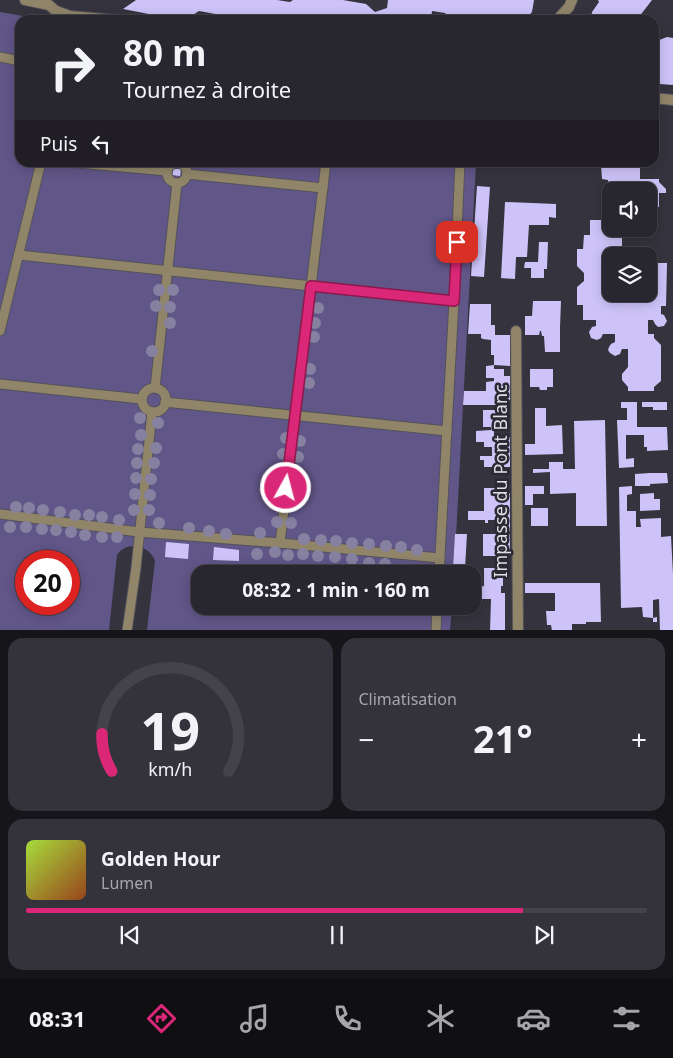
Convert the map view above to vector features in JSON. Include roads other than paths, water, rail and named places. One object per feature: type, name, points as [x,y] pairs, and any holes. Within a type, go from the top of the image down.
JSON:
[{"type":"street","points":[[25,0],[49,5],[56,11],[67,15]]},
{"type":"street","points":[[562,15],[569,7],[572,0]]},
{"type":"street","points":[[659,99],[673,100]]},
{"type":"street","name":"Impasse du Pont Blanc","points":[[516,331],[518,630]]},
{"type":"lane","points":[[0,58],[15,60]]},
{"type":"lane","points":[[0,331],[40,167]]},
{"type":"lane","points":[[123,167],[167,171]]},
{"type":"lane","points":[[170,167],[167,171],[168,178],[177,183],[184,180],[187,174],[186,167]]},
{"type":"lane","points":[[280,543],[325,167]]},
{"type":"lane","points":[[440,565],[460,167]]},
{"type":"lane","points":[[187,174],[323,188]]},
{"type":"lane","points":[[155,388],[166,271],[177,183]]},
{"type":"lane","points":[[19,255],[454,301]]},
{"type":"lane","points":[[0,384],[141,399]]},
{"type":"lane","points":[[155,388],[164,393],[166,402],[162,408],[152,412],[144,408],[141,399],[146,390],[155,388]]},
{"type":"lane","points":[[166,402],[447,431]]},
{"type":"lane","points":[[127,630],[152,412]]},
{"type":"lane","points":[[0,514],[139,532],[440,558]]},
{"type":"lane","points":[[436,630],[437,615]]}]
